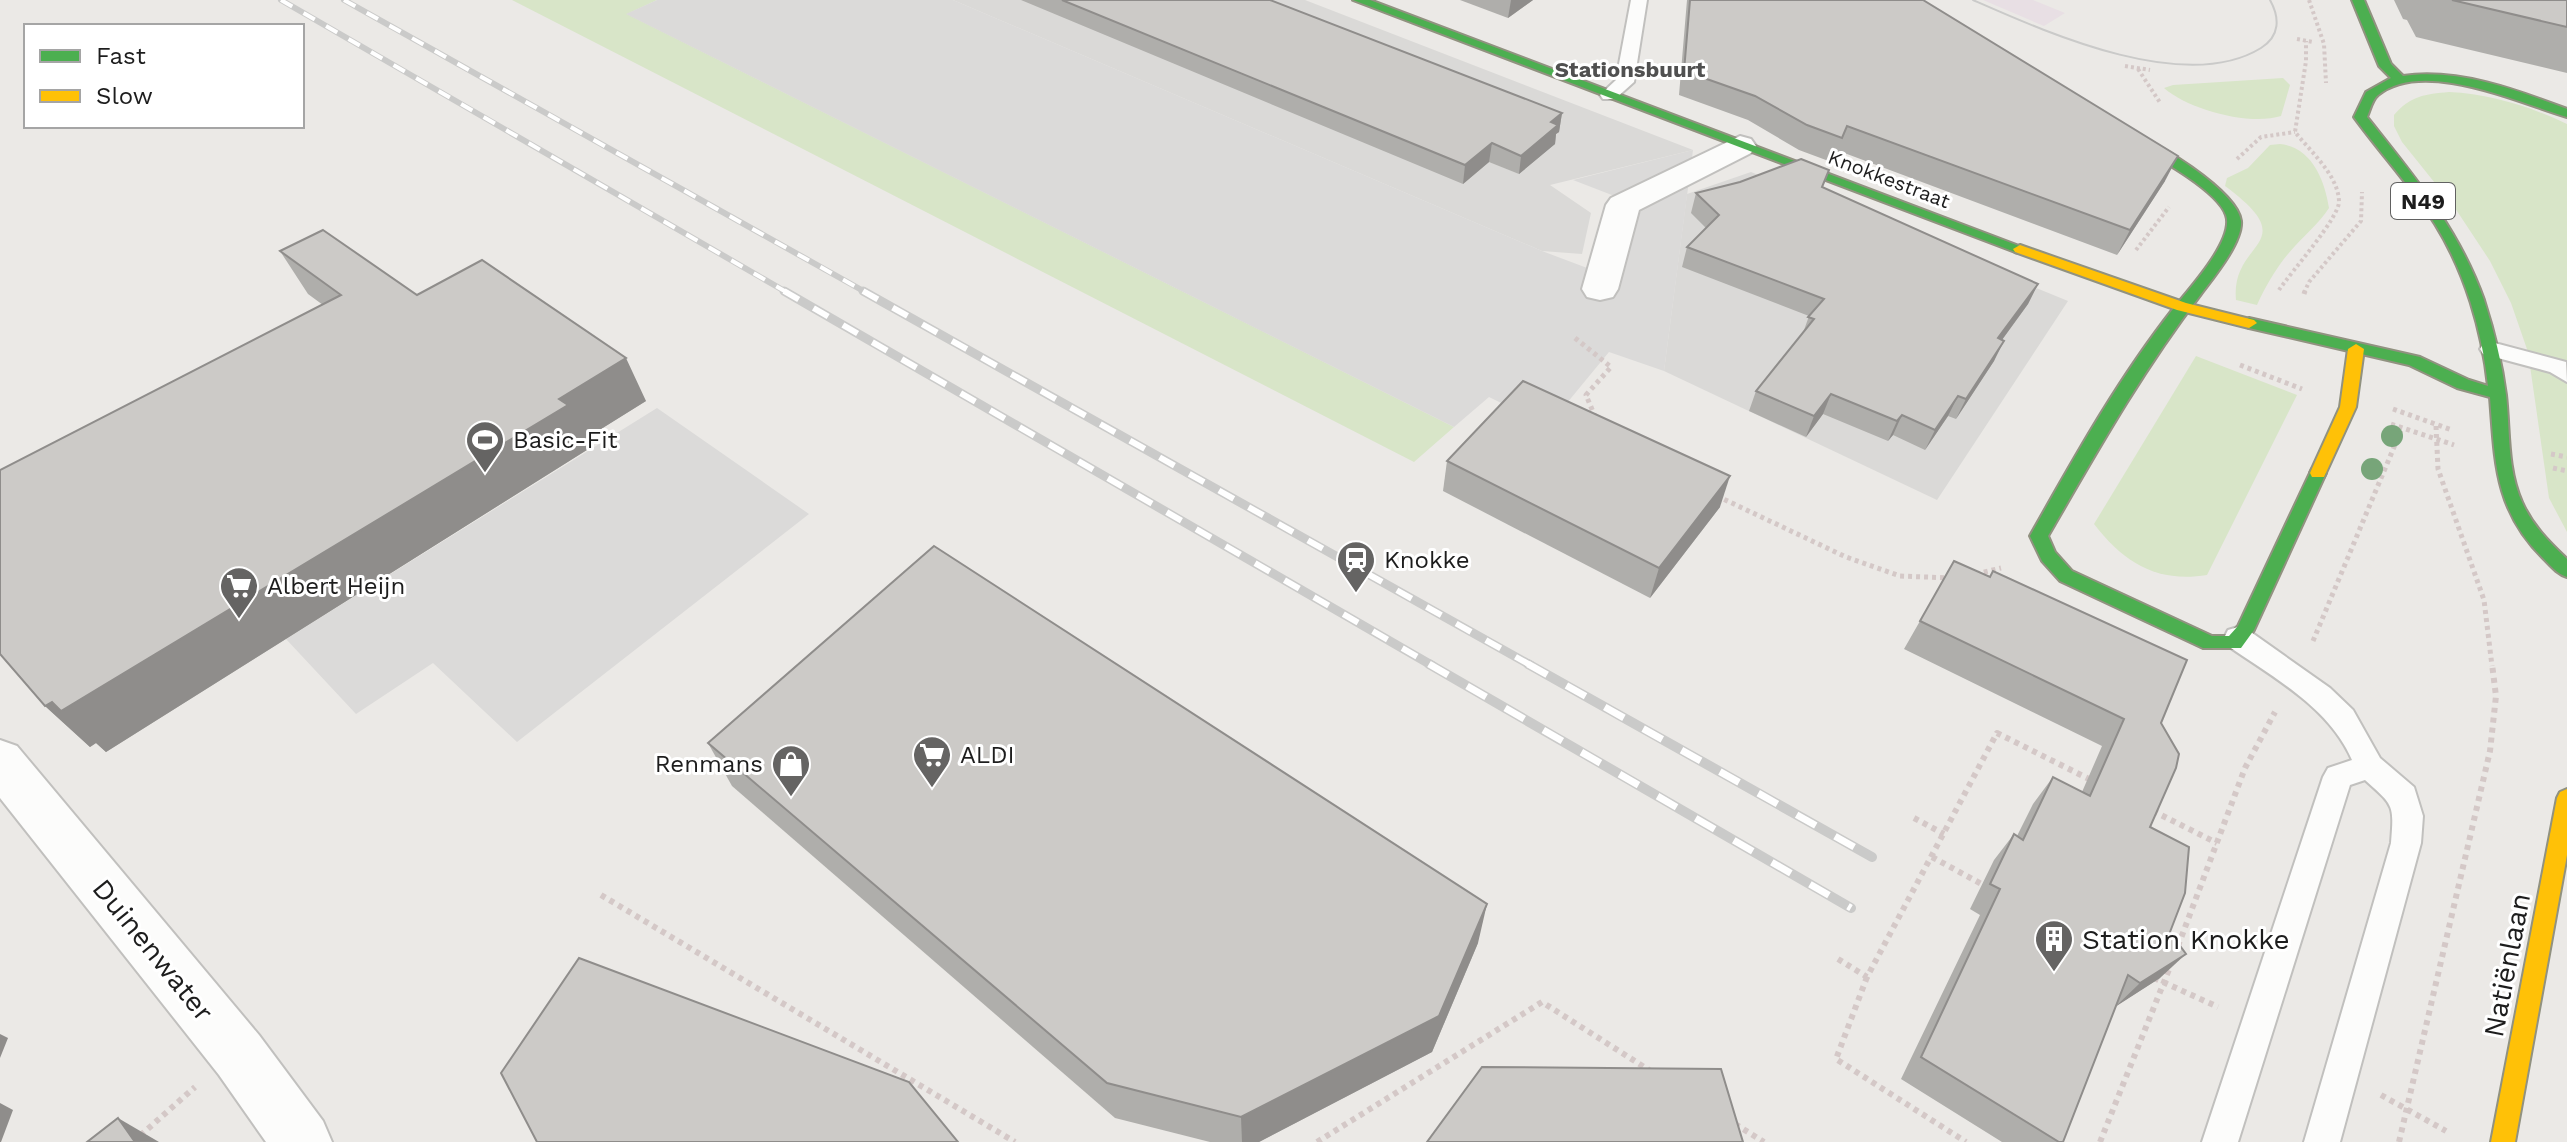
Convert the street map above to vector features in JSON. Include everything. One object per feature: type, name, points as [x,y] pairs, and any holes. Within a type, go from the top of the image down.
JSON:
[{"type":"street","name":"Knokkestraat","points":[[1359,0],[2054,264],[2182,307],[2414,361],[2463,384],[2498,394]]},
{"type":"street","points":[[2358,0],[2385,66],[2400,80]]},
{"type":"street","name":"N49","points":[[2567,113],[2486,85],[2431,79],[2400,80],[2374,90],[2363,100],[2360,117],[2430,210],[2461,260],[2498,394],[2501,456],[2508,496],[2538,545],[2567,570]]},
{"type":"street","points":[[2105,121],[2197,178],[2220,198],[2234,216],[2235,232],[2155,341],[2039,536],[2048,556],[2066,576],[2210,643],[2234,643],[2245,630],[2279,560],[2348,407],[2356,349]]},
{"type":"street","points":[[1600,289],[1623,205],[1740,146]]},
{"type":"street","name":"Knokkestraat","points":[[2414,361],[2450,356]]},
{"type":"street","name":"Duinenwater","points":[[0,761],[239,1055],[302,1142]]},
{"type":"street","name":"Natiënlaan","points":[[2503,1142],[2567,798]]},
{"type":"lane","points":[[1609,95],[1625,82],[1639,0]]},
{"type":"lane","points":[[2484,350],[2558,367],[2567,374]]},
{"type":"lane","points":[[2238,638],[2320,696],[2343,718],[2369,766],[2404,796],[2408,816],[2406,843],[2322,1142]]},
{"type":"lane","points":[[2220,1142],[2338,777],[2369,766]]},
{"type":"path","points":[[2309,0],[2324,44],[2326,85]]},
{"type":"path","points":[[2297,39],[2313,42]]},
{"type":"path","points":[[2277,294],[2292,267],[2335,222],[2341,205],[2337,187],[2328,170],[2295,132],[2306,61],[2306,41]]},
{"type":"path","points":[[2125,66],[2150,70]]},
{"type":"path","points":[[2287,333],[2309,282],[2361,221],[2362,193],[2356,181]]},
{"type":"path","points":[[1575,338],[1611,367],[1586,395],[1598,422]]},
{"type":"path","points":[[2229,360],[2306,390]]},
{"type":"path","points":[[2379,419],[2419,435]]},
{"type":"path","points":[[2399,1142],[2490,751],[2496,696],[2484,600],[2438,469],[2436,426]]},
{"type":"path","points":[[2310,649],[2402,428]]},
{"type":"path","points":[[1708,491],[1846,557],[1900,576],[1958,578]]},
{"type":"path","points":[[1973,574],[2048,556]]},
{"type":"path","points":[[2325,580],[2335,585]]},
{"type":"path","points":[[2100,1142],[2245,768],[2278,708]]},
{"type":"path","points":[[1966,1142],[1836,1059],[1867,977],[1997,733],[2093,781]]},
{"type":"path","points":[[2148,809],[2217,843]]},
{"type":"path","points":[[1914,818],[1944,834]]},
{"type":"path","points":[[1932,857],[1996,892]]},
{"type":"path","points":[[601,895],[1015,1142]]},
{"type":"path","points":[[1838,959],[1867,977]]},
{"type":"path","points":[[2142,972],[2257,1027]]},
{"type":"path","points":[[1317,1142],[1542,1002],[1659,1076]]},
{"type":"path","points":[[133,1142],[194,1088],[239,1055]]},
{"type":"path","points":[[2341,1073],[2455,1135]]},
{"type":"path","points":[[1725,1117],[1764,1142]]},
{"type":"shaded area","points":[[657,0],[953,0],[1542,251],[1619,280],[1627,239],[1643,207],[1573,180],[1693,150],[1664,371],[1609,352],[1548,426],[1489,397],[1454,427],[626,14]]},
{"type":"shaded area","points":[[953,0],[1305,0],[1693,150],[1550,185],[1591,213],[1582,254],[1542,251]]},
{"type":"shaded area","points":[[1983,0],[2033,0],[2065,13],[2044,26]]},
{"type":"shaded area","points":[[1751,172],[2068,301],[1937,500],[1664,371],[1687,194]]},
{"type":"shaded area","points":[[657,408],[809,514],[517,742],[433,663],[356,714],[286,639]]},
{"type":"green space","points":[[512,0],[657,0],[627,14],[1454,427],[1414,462]]},
{"type":"green space","points":[[2283,78],[2290,85],[2281,116],[2268,119],[2220,114],[2188,103],[2164,88],[2173,85]]},
{"type":"green space","points":[[2449,92],[2509,102],[2567,124],[2567,532],[2549,498],[2528,352],[2511,303],[2490,261],[2455,208],[2402,142],[2394,126],[2394,115],[2412,100]]},
{"type":"green space","points":[[2280,144],[2301,151],[2309,158],[2324,187],[2329,208],[2284,259],[2257,305],[2236,300],[2237,280],[2243,265],[2259,243],[2262,232],[2260,221],[2225,186],[2227,178],[2248,168],[2270,145]]},
{"type":"green space","points":[[2196,356],[2297,395],[2207,575],[2172,576],[2157,573],[2130,559],[2117,550],[2094,524]]},
{"type":"building","points":[[1062,0],[1270,0],[1562,113],[1551,122],[1558,125],[1521,156],[1492,143],[1465,165]]},
{"type":"building","points":[[1690,0],[1923,0],[2178,156],[2130,230],[1847,126],[1842,138],[1807,125],[1755,96],[1684,71]]},
{"type":"building","points":[[2452,0],[2567,0],[2567,27]]},
{"type":"building","points":[[1801,159],[1829,170],[1822,187],[2038,284],[1998,338],[2004,341],[1966,399],[1958,396],[1935,430],[1902,415],[1897,421],[1831,394],[1814,416],[1756,391],[1814,319],[1808,317],[1824,299],[1687,247],[1719,215],[1696,193],[1740,182]]},
{"type":"building","points":[[323,230],[417,295],[482,260],[626,358],[559,399],[568,405],[61,711],[52,702],[45,706],[0,654],[0,470],[341,295],[280,251]]},
{"type":"building","points":[[1523,381],[1730,476],[1659,568],[1447,461]]},
{"type":"building","points":[[934,546],[1487,904],[1439,1016],[1241,1117],[1107,1083],[708,743]]},
{"type":"building","points":[[1954,561],[1990,577],[1993,571],[2187,660],[2161,723],[2179,754],[2176,768],[2150,827],[2189,847],[2185,893],[2170,932],[2186,954],[2140,983],[2128,975],[2063,1142],[1921,1057],[2000,889],[1990,884],[2014,834],[2023,840],[2053,777],[2090,796],[2124,719],[1920,621]]},
{"type":"building","points":[[579,958],[909,1082],[958,1142],[537,1142],[501,1073]]},
{"type":"building","points":[[1482,1067],[1721,1069],[1743,1142],[1427,1142]]},
{"type":"building","points":[[118,1118],[135,1142],[87,1142]]},
{"type":"tram line","points":[[1973,0],[2038,28],[2116,54],[2194,65],[2230,61],[2267,43],[2275,32],[2277,20],[2270,0]]},
{"type":"railway","points":[[281,0],[788,293]]},
{"type":"railway","points":[[344,0],[867,293]]},
{"type":"railway","points":[[784,291],[1433,666]]},
{"type":"railway","points":[[863,291],[1532,666]]},
{"type":"railway","points":[[1429,664],[1851,908]]},
{"type":"railway","points":[[1528,664],[1872,857]]},
{"type":"traffic: fast","points":[[1359,0],[2020,249]]},
{"type":"traffic: fast","points":[[2358,0],[2385,66],[2400,80]]},
{"type":"traffic: fast","points":[[2567,113],[2486,87],[2452,80],[2419,78],[2391,82],[2370,94],[2360,117],[2429,206],[2462,262],[2492,355],[2505,477],[2512,500],[2523,522],[2541,545],[2567,570]]},
{"type":"traffic: fast","points":[[2124,133],[2185,170],[2217,194],[2234,217],[2234,226],[2213,267],[2157,340],[2121,394],[2039,536],[2048,556],[2066,576],[2210,643],[2234,643],[2245,630],[2318,473]]},
{"type":"traffic: fast","points":[[2249,323],[2414,361],[2463,384],[2498,394]]},
{"type":"traffic: slow","points":[[2020,249],[2182,307],[2249,323]]},
{"type":"traffic: slow","points":[[2318,473],[2348,407],[2356,349]]},
{"type":"traffic: slow","points":[[2503,1142],[2567,798]]},
{"type":"place","name":"Basic-Fit","points":[[485,474]]},
{"type":"place","name":"Knokke","points":[[1356,594]]},
{"type":"place","name":"Albert Heijn","points":[[239,620]]},
{"type":"place","name":"ALDI","points":[[932,789]]},
{"type":"place","name":"Renmans","points":[[791,798]]},
{"type":"place","name":"Station Knokke","points":[[2054,973]]},
{"type":"district","name":"Stationsbuurt","points":[[1630,69]]}]
